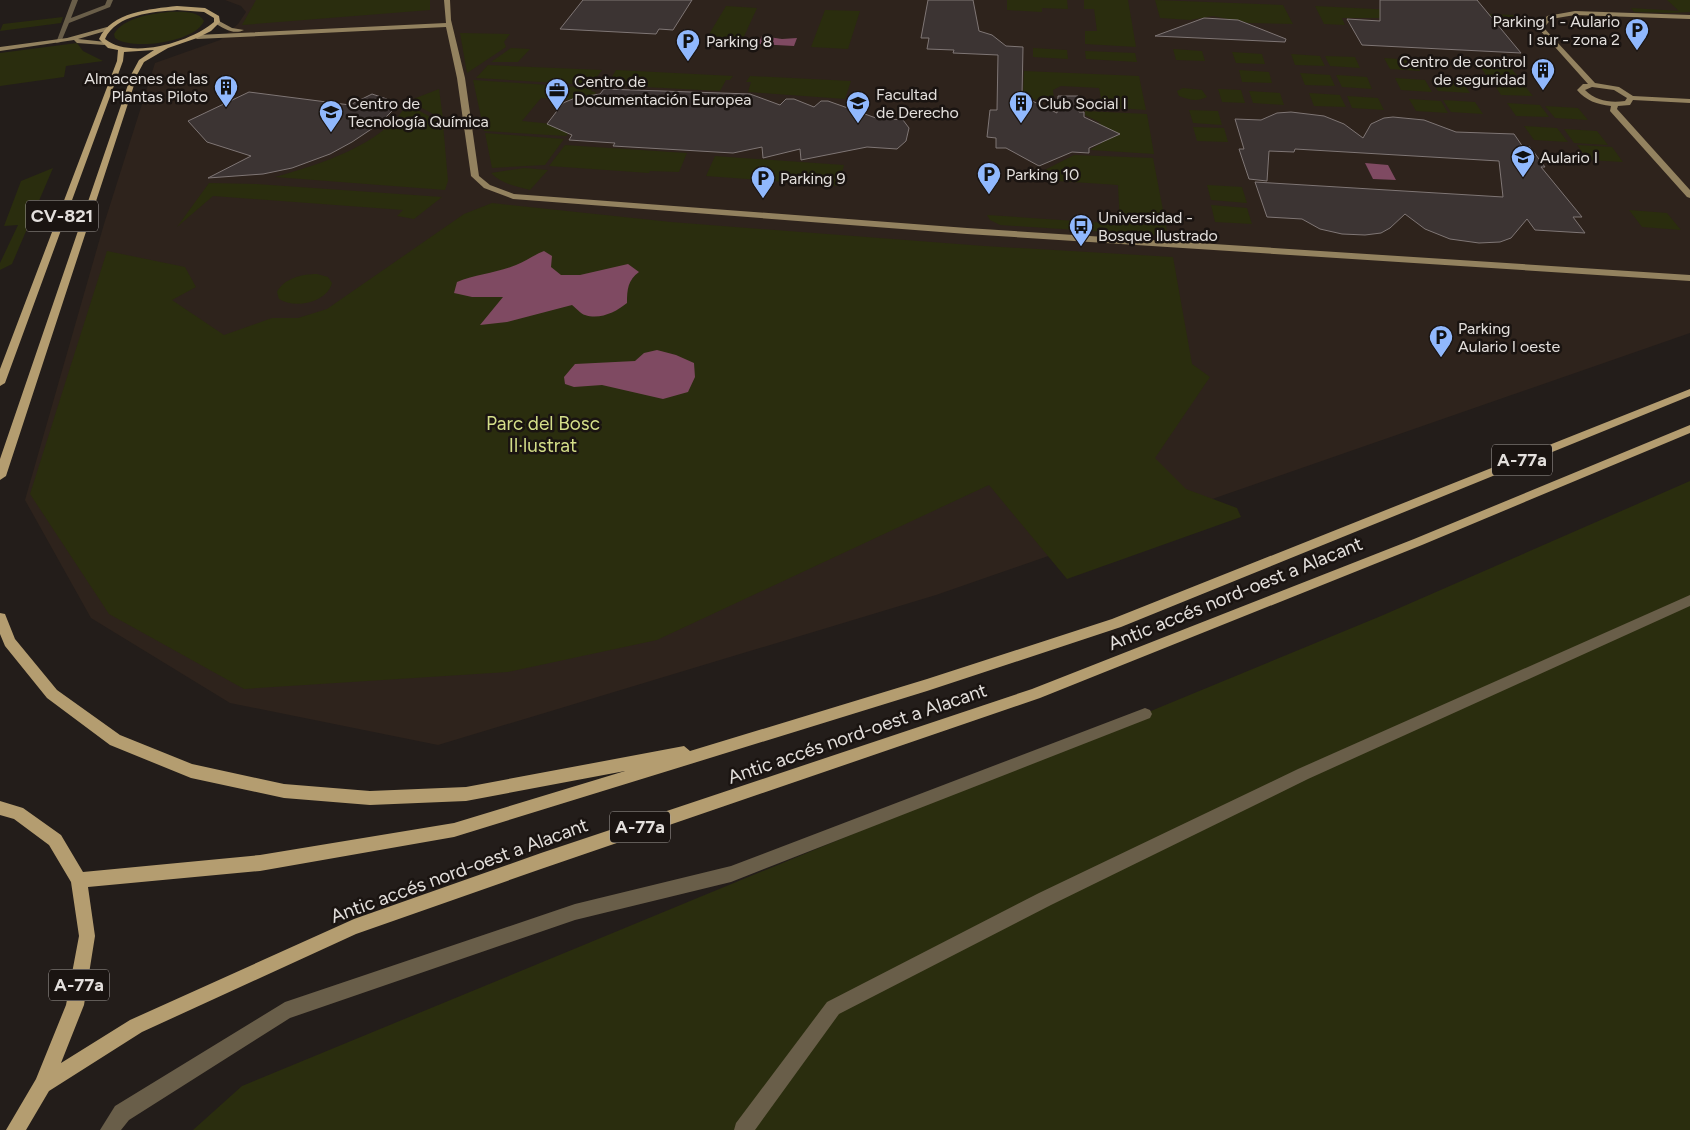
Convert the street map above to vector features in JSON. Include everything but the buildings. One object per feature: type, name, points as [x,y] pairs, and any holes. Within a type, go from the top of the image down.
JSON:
[{"type":"main road","points":[[183,0],[194,8]]},
{"type":"main road","points":[[140,14],[159,1]]},
{"type":"main road","points":[[104,43],[102,39],[103,34],[107,29],[121,21],[158,10],[194,8],[213,13],[217,17],[217,22]]},
{"type":"main road","name":"CV-821","points":[[104,43],[120,49],[165,47],[197,37],[207,32],[217,22]]},
{"type":"main road","name":"CV-821","points":[[0,476],[135,73],[141,61],[165,47]]},
{"type":"main road","name":"CV-821","points":[[0,383],[120,61],[120,49]]},
{"type":"main road","name":"Antic accés nord-oest a Alacant","points":[[79,880],[260,863],[454,830],[748,741],[1116,623],[1690,392]]},
{"type":"main road","name":"Antic accés nord-oest a Alacant","points":[[43,1085],[136,1026],[354,927],[541,861],[1035,694],[1367,562],[1690,429]]},
{"type":"main road","points":[[0,618],[10,642],[52,694],[115,740],[191,771],[284,791],[370,798],[466,794],[748,741]]},
{"type":"main road","name":"A-77a","points":[[0,808],[18,813],[55,840],[79,880],[87,936],[76,1005],[43,1085],[15,1130]]},
{"type":"street","points":[[58,42],[75,0]]},
{"type":"street","points":[[66,22],[108,6],[110,0]]},
{"type":"street","points":[[447,0],[449,22],[461,78],[475,176],[491,189],[513,196],[967,231],[1690,278]]},
{"type":"street","points":[[1590,85],[1541,28],[1549,17],[1575,13],[1690,17]]},
{"type":"street","points":[[217,22],[231,30],[449,22]]},
{"type":"street","points":[[197,37],[449,22]]},
{"type":"street","points":[[0,49],[58,42],[107,29]]},
{"type":"street","points":[[67,40],[104,43]]},
{"type":"street","points":[[1631,98],[1627,103],[1614,106],[1600,102],[1583,93],[1582,88],[1590,85],[1612,87],[1624,92],[1631,98],[1690,101]]},
{"type":"street","points":[[1624,92],[1690,95]]},
{"type":"street","points":[[1614,106],[1690,195]]},
{"type":"street","points":[[743,1130],[833,1008],[1045,899],[1312,770],[1690,600]]},
{"type":"street","points":[[109,1130],[122,1113],[285,1011],[575,912],[731,874],[1145,714]]},
{"type":"shaded area","points":[[225,0],[1690,0],[1690,333],[936,595],[438,745],[230,703],[91,618],[25,500],[104,224],[155,63],[220,40],[238,24],[246,12],[241,6]]},
{"type":"shaded area","points":[[762,36],[782,39],[797,38],[794,46],[758,44]]},
{"type":"shaded area","points":[[1365,163],[1388,165],[1396,180],[1373,179]]},
{"type":"shaded area","points":[[544,251],[552,256],[551,267],[561,275],[580,275],[628,264],[639,272],[632,278],[629,285],[627,303],[613,312],[602,316],[585,315],[572,305],[507,322],[480,325],[503,297],[472,297],[454,293],[457,282],[509,268]]},
{"type":"shaded area","points":[[657,350],[676,355],[694,363],[695,377],[688,392],[663,399],[602,385],[574,387],[565,384],[564,377],[575,364],[635,361],[644,353]]},
{"type":"green space","points":[[256,0],[430,0],[430,10],[242,25]]},
{"type":"green space","points":[[1007,0],[1067,0],[1068,9],[1042,8],[1042,12],[1007,10]]},
{"type":"green space","points":[[1084,0],[1128,0],[1136,47],[1085,44],[1085,31],[1097,31],[1094,9],[1084,9]]},
{"type":"green space","points":[[1155,0],[1283,5],[1293,24],[1249,23],[1213,16],[1190,20],[1160,18]]},
{"type":"green space","points":[[1667,0],[1690,0],[1690,12],[1634,12],[1631,8],[1679,11]]},
{"type":"green space","points":[[726,6],[757,8],[741,43],[705,41]]},
{"type":"green space","points":[[1315,6],[1394,10],[1396,18],[1342,18],[1345,25],[1324,24]]},
{"type":"green space","points":[[825,10],[860,11],[848,49],[811,47]]},
{"type":"green space","points":[[168,12],[193,13],[204,21],[199,28],[189,34],[163,42],[135,44],[123,42],[115,38],[114,34],[124,24],[146,16]]},
{"type":"green space","points":[[1469,13],[1513,15],[1526,29]]},
{"type":"green space","points":[[63,17],[61,23],[0,31],[3,24]]},
{"type":"green space","points":[[460,33],[510,34],[504,42],[506,47],[467,73]]},
{"type":"green space","points":[[77,43],[83,51],[103,61],[66,66],[64,77],[0,86],[0,53]]},
{"type":"green space","points":[[511,48],[530,49],[518,62],[491,62]]},
{"type":"green space","points":[[1033,48],[1067,50],[1068,59],[1033,57]]},
{"type":"green space","points":[[1173,49],[1202,51],[1205,61],[1176,60]]},
{"type":"green space","points":[[1085,51],[1135,53],[1137,62],[1086,59]]},
{"type":"green space","points":[[1232,52],[1262,54],[1265,64],[1236,63]]},
{"type":"green space","points":[[1291,54],[1320,56],[1325,66],[1295,65]]},
{"type":"green space","points":[[1325,56],[1355,57],[1360,68],[1330,66]]},
{"type":"green space","points":[[1384,58],[1414,60],[1420,71],[1390,69]]},
{"type":"green space","points":[[1478,63],[1509,65],[1517,76],[1486,75]]},
{"type":"green space","points":[[488,65],[602,70],[591,85],[476,78]]},
{"type":"green space","points":[[616,70],[733,76],[730,80],[726,80],[720,91],[607,85]]},
{"type":"green space","points":[[1239,70],[1269,72],[1272,83],[1242,82]]},
{"type":"green space","points":[[1024,71],[1139,76],[1146,110],[1084,106],[1101,98],[1099,88],[1061,86],[1053,90],[1054,100],[1038,101],[1023,94]]},
{"type":"green space","points":[[1300,73],[1330,75],[1335,86],[1305,85]]},
{"type":"green space","points":[[1336,75],[1367,77],[1372,89],[1342,87]]},
{"type":"green space","points":[[750,76],[851,81],[845,99],[748,92],[751,82],[746,82]]},
{"type":"green space","points":[[1395,78],[1425,80],[1432,92],[1401,90]]},
{"type":"green space","points":[[473,80],[593,88],[591,91],[596,92],[591,101],[541,98],[522,121],[573,126],[566,136],[484,131]]},
{"type":"green space","points":[[1431,80],[1462,81],[1470,93],[1438,91]]},
{"type":"green space","points":[[1493,83],[1524,85],[1533,96],[1501,95]]},
{"type":"green space","points":[[1183,88],[1202,90],[1207,97],[1200,100],[1186,99],[1179,96],[1177,91]]},
{"type":"green space","points":[[439,89],[443,119],[408,101]]},
{"type":"green space","points":[[1218,89],[1241,90],[1245,103],[1222,102]]},
{"type":"green space","points":[[1249,91],[1280,93],[1284,105],[1253,103]]},
{"type":"green space","points":[[1309,93],[1340,95],[1346,107],[1314,106]]},
{"type":"green space","points":[[1347,96],[1378,98],[1384,110],[1352,108]]},
{"type":"green space","points":[[1409,99],[1441,101],[1448,113],[1416,111]]},
{"type":"green space","points":[[1443,100],[1475,102],[1483,114],[1451,112]]},
{"type":"green space","points":[[1507,103],[1540,105],[1549,117],[1516,116]]},
{"type":"green space","points":[[407,104],[443,124],[448,181],[445,190],[275,177],[329,159],[366,142],[382,131]]},
{"type":"green space","points":[[1545,106],[1578,108],[1588,120],[1555,118]]},
{"type":"green space","points":[[1189,110],[1218,111],[1222,125],[1193,123]]},
{"type":"green space","points":[[1085,111],[1147,114],[1154,154],[1091,150],[1102,143],[1087,136],[1094,123],[1101,123],[1085,115]]},
{"type":"green space","points":[[1524,126],[1557,128],[1568,142],[1534,140]]},
{"type":"green space","points":[[1193,127],[1224,128],[1228,142],[1197,141]]},
{"type":"green space","points":[[1564,129],[1597,131],[1608,145],[1574,143]]},
{"type":"green space","points":[[485,133],[564,139],[545,165],[492,168]]},
{"type":"green space","points":[[565,145],[687,153],[679,172],[650,171],[649,173],[549,166]]},
{"type":"green space","points":[[1577,145],[1612,147],[1623,162],[1588,160]]},
{"type":"green space","points":[[1074,155],[1153,158],[1168,236],[1000,225],[990,220],[987,215],[1120,224],[1118,185],[1027,179]]},
{"type":"green space","points":[[715,156],[844,165],[839,186],[706,176]]},
{"type":"green space","points":[[53,168],[12,264],[0,270],[0,263],[18,225],[4,226],[21,181]]},
{"type":"green space","points":[[524,168],[548,170],[530,190],[504,182],[491,173]]},
{"type":"green space","points":[[209,183],[256,184],[442,197],[414,219],[397,216],[403,210],[213,196],[177,227]]},
{"type":"green space","points":[[1207,185],[1242,187],[1247,203],[1211,200]]},
{"type":"green space","name":"Parc del Bosc Il·lustrat","points":[[492,203],[671,222],[984,246],[1173,257],[1192,364],[1210,377],[1155,458],[1186,489],[1237,508],[1241,517],[1067,579],[989,485],[657,640],[508,672],[244,689],[109,614],[30,494],[107,251],[185,267],[196,287],[172,300],[224,335],[272,318],[298,318],[327,309],[464,214]]},
{"type":"green space","points":[[1211,205],[1247,208],[1252,224],[1215,222]]},
{"type":"green space","points":[[1629,210],[1667,213],[1681,230],[1642,227]]},
{"type":"green space","points":[[317,274],[328,277],[332,283],[324,295],[301,304],[293,304],[279,299],[277,292],[284,283],[300,276]]},
{"type":"green space","points":[[1690,481],[1690,1130],[193,1130],[242,1086],[1381,616]]},
{"type":"place","name":"Parking 1 - Aulario I sur - zona 2","points":[[1637,51]]},
{"type":"place","name":"Parking 8","points":[[688,62]]},
{"type":"place","name":"Centro de control de seguridad","points":[[1543,91]]},
{"type":"place","name":"Almacenes de las Plantas Piloto","points":[[226,108]]},
{"type":"place","name":"Centro de Documentación Europea","points":[[557,111]]},
{"type":"place","name":"Facultad de Derecho","points":[[858,124]]},
{"type":"place","name":"Club Social I","points":[[1021,124]]},
{"type":"place","name":"Centro de Tecnología Química","points":[[331,133]]},
{"type":"place","name":"Aulario I","points":[[1523,178]]},
{"type":"place","name":"Parking 10","points":[[989,195]]},
{"type":"place","name":"Parking 9","points":[[763,199]]},
{"type":"place","name":"Universidad - Bosque Ilustrado","points":[[1081,247]]},
{"type":"place","name":"Parking Aulario I oeste","points":[[1441,358]]}]
